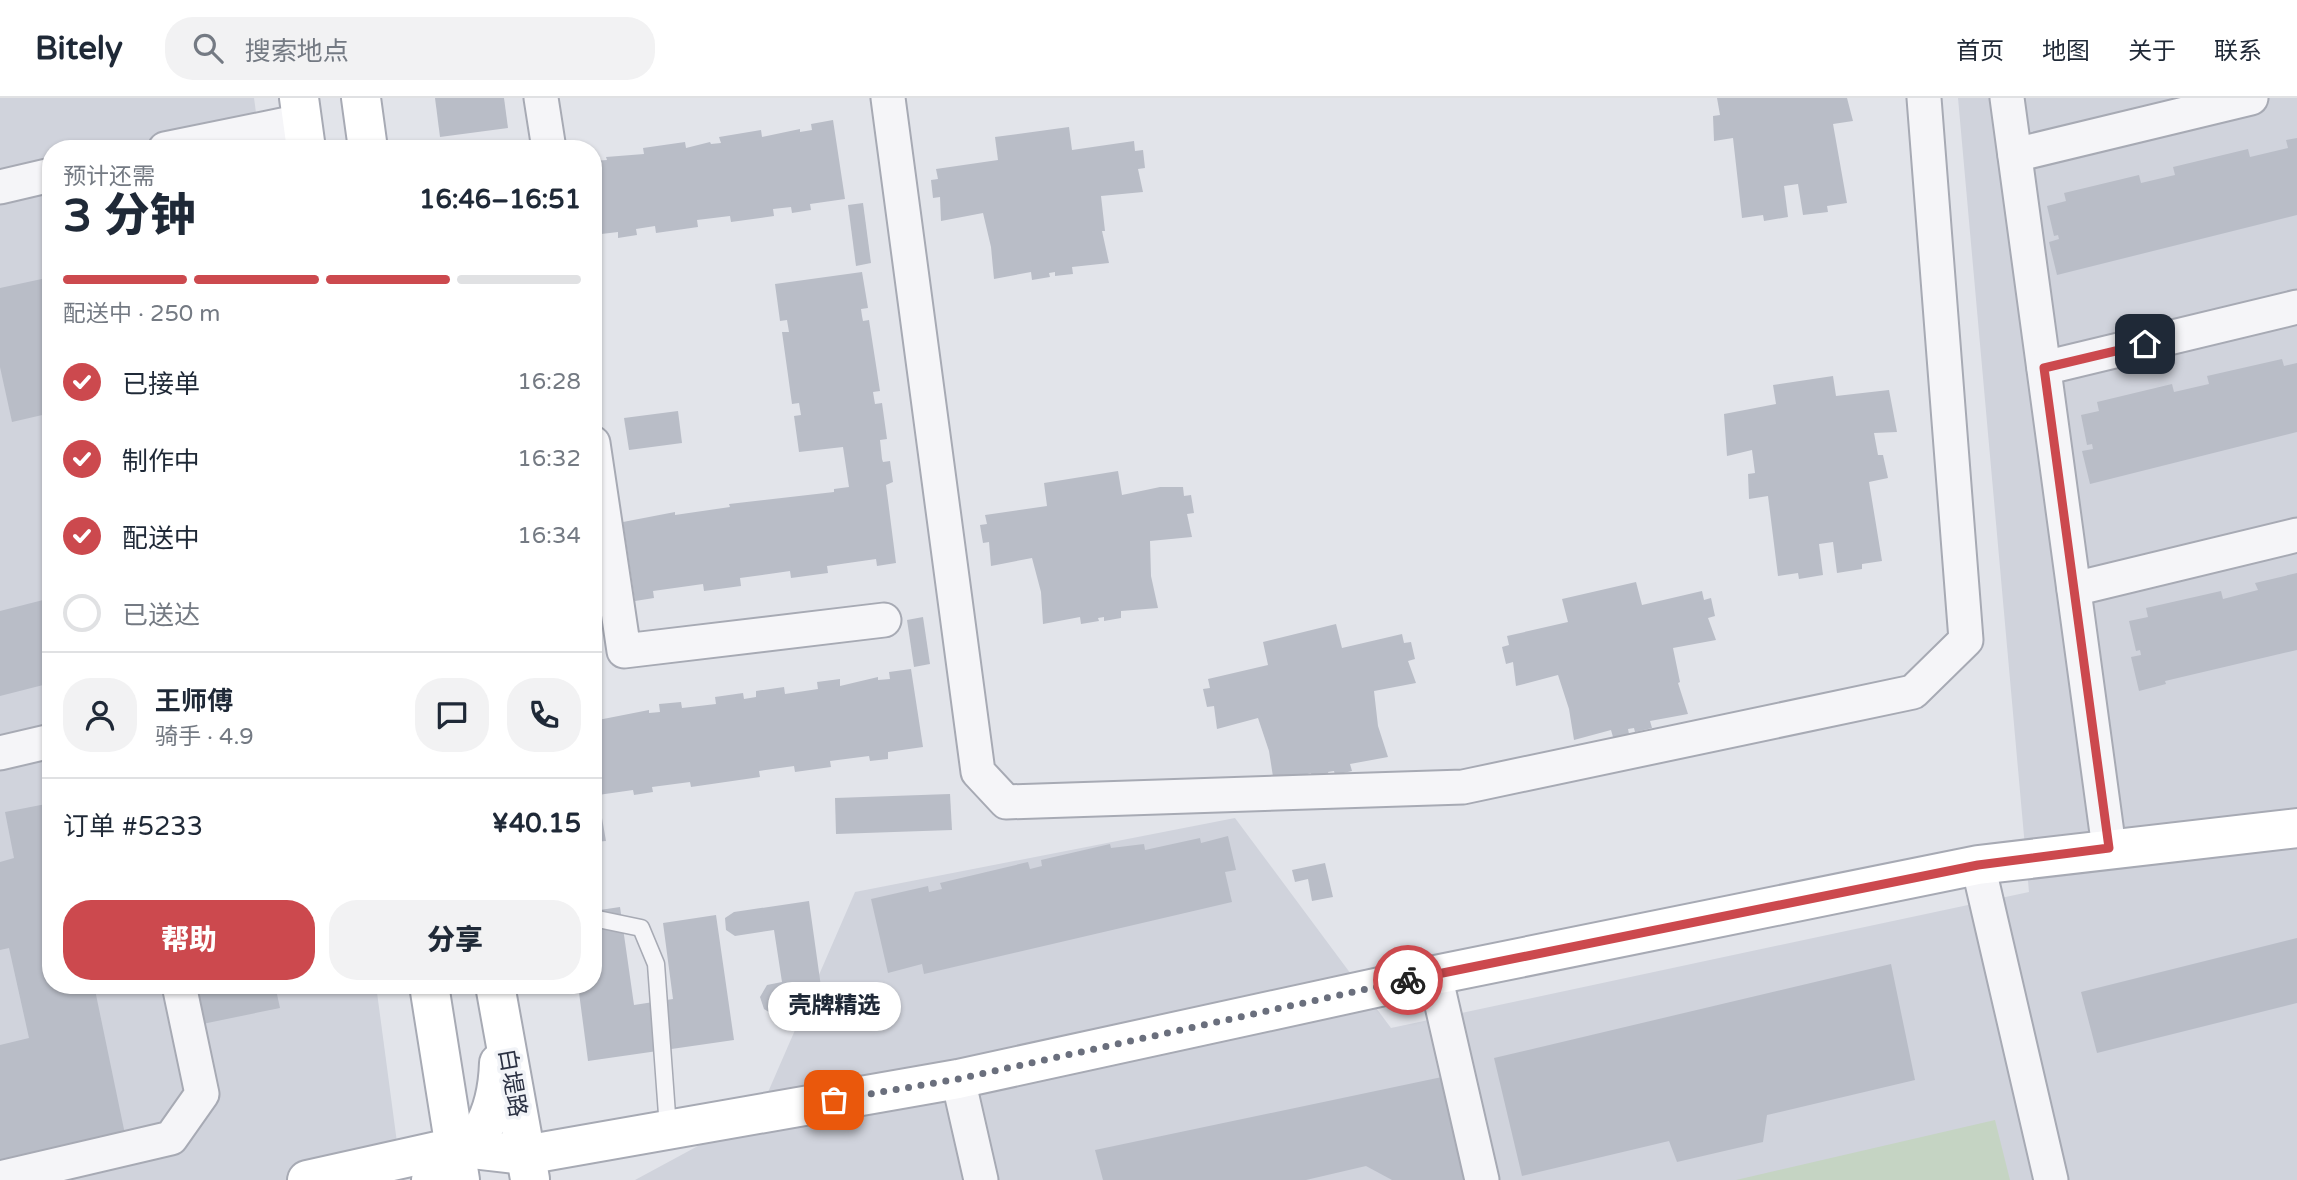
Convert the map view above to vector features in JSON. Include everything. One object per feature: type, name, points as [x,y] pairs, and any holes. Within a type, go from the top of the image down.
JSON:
[{"type":"street","points":[[361,98],[367,140]]},
{"type":"street","points":[[541,98],[548,140]]},
{"type":"street","points":[[888,98],[978,772],[1006,803],[1463,787],[1913,692],[1966,640],[1924,98]]},
{"type":"street","points":[[2007,98],[2109,848]]},
{"type":"street","points":[[2015,155],[2251,98]]},
{"type":"street","points":[[244,140],[302,122]]},
{"type":"street","points":[[0,187],[42,177]]},
{"type":"street","points":[[2044,368],[2297,307]]},
{"type":"street","points":[[602,504],[624,652],[884,620]]},
{"type":"street","points":[[2074,589],[2297,535]]},
{"type":"street","points":[[0,753],[42,743]]},
{"type":"street","points":[[307,1180],[460,1166],[528,1168],[668,1128],[958,1079],[1435,975],[1978,865],[2297,828]]},
{"type":"street","points":[[1978,865],[2051,1180]]},
{"type":"street","points":[[1435,975],[1482,1180]]},
{"type":"street","points":[[0,1178],[171,1138],[202,1094],[181,994]]},
{"type":"street","points":[[431,994],[460,1166]]},
{"type":"street","points":[[460,1166],[488,1123],[497,1095],[497,998]]},
{"type":"street","name":"白堤路","points":[[497,998],[528,1168]]},
{"type":"street","points":[[958,1079],[981,1180]]},
{"type":"lane","points":[[602,920],[641,928],[656,964],[668,1128]]},
{"type":"shaded area","points":[[0,98],[254,98],[260,140],[42,140],[42,994],[377,994],[402,1180],[0,1180]]},
{"type":"shaded area","points":[[1958,98],[2297,98],[2297,1180],[635,1180],[759,1113],[855,892],[1235,818],[1391,1028],[2029,892]]},
{"type":"green space","points":[[1995,1120],[2010,1180],[1736,1180]]},
{"type":"building","points":[[435,98],[504,98],[508,128],[440,137]]},
{"type":"building","points":[[1717,98],[1847,98],[1853,121],[1833,124],[1847,203],[1827,206],[1828,212],[1803,215],[1798,184],[1784,186],[1788,217],[1764,221],[1763,215],[1742,218],[1733,138],[1714,141],[1713,116],[1720,115]]},
{"type":"building","points":[[833,120],[845,199],[810,204],[811,210],[792,213],[791,207],[773,209],[774,216],[731,222],[730,216],[697,220],[698,227],[656,233],[655,226],[636,229],[637,235],[618,238],[618,232],[602,234],[602,160],[607,160],[606,157],[644,154],[643,148],[685,142],[686,148],[710,142],[721,143],[719,137],[761,130],[762,137],[800,129],[800,132],[812,130],[811,124]]},
{"type":"building","points":[[1069,127],[1072,150],[1134,141],[1135,151],[1143,150],[1145,168],[1138,169],[1143,192],[1101,196],[1105,231],[1102,231],[1109,263],[1072,267],[1073,274],[1055,276],[1055,272],[1049,273],[1050,277],[1032,280],[1031,272],[994,279],[991,247],[983,213],[941,221],[940,197],[933,198],[931,180],[938,179],[936,169],[998,160],[995,137]]},
{"type":"building","points":[[2297,138],[2297,215],[2057,275],[2049,242],[2059,239],[2058,235],[2054,236],[2047,206],[2066,201],[2064,193],[2139,175],[2141,183],[2175,175],[2173,167],[2248,149],[2250,157],[2288,148],[2286,140]]},
{"type":"building","points":[[863,203],[871,263],[856,266],[848,205]]},
{"type":"building","points":[[862,272],[868,308],[861,309],[862,316],[863,321],[869,320],[880,391],[873,392],[875,404],[882,403],[887,439],[880,440],[882,459],[883,462],[890,461],[893,482],[886,485],[896,563],[877,566],[876,559],[827,566],[828,573],[791,578],[790,571],[740,578],[741,586],[704,591],[703,584],[653,591],[654,598],[635,601],[623,522],[675,512],[675,515],[730,507],[729,504],[834,492],[834,489],[849,487],[843,447],[799,452],[794,416],[801,415],[799,403],[792,404],[782,332],[789,332],[787,320],[780,321],[775,284]]},
{"type":"building","points":[[42,279],[42,415],[12,422],[0,367],[0,288]]},
{"type":"building","points":[[2282,359],[2284,366],[2297,363],[2297,432],[2090,484],[2082,451],[2093,449],[2092,444],[2087,445],[2081,415],[2099,411],[2097,402],[2172,384],[2174,392],[2209,384],[2207,376]]},
{"type":"building","points":[[1833,376],[1836,396],[1889,390],[1897,432],[1874,433],[1878,455],[1883,455],[1888,478],[1869,482],[1882,561],[1862,564],[1862,569],[1837,573],[1833,542],[1819,544],[1823,575],[1799,579],[1798,573],[1778,576],[1768,496],[1749,499],[1748,474],[1755,473],[1752,450],[1727,456],[1724,414],[1776,404],[1773,385]]},
{"type":"building","points":[[678,411],[682,443],[629,450],[624,418]]},
{"type":"building","points":[[1118,471],[1122,495],[1160,487],[1183,487],[1184,496],[1191,495],[1194,513],[1187,514],[1192,537],[1150,541],[1151,576],[1158,608],[1121,611],[1121,618],[1104,621],[1104,617],[1098,618],[1099,621],[1081,624],[1080,617],[1043,624],[1041,592],[1032,558],[991,566],[989,542],[983,543],[980,525],[987,524],[985,515],[1047,506],[1044,483]]},
{"type":"building","points":[[2297,573],[2297,650],[2165,681],[2166,684],[2139,691],[2131,657],[2141,655],[2140,650],[2136,651],[2129,621],[2148,617],[2146,608],[2221,591],[2223,599],[2258,590],[2255,583]]},
{"type":"building","points":[[1636,582],[1642,605],[1702,591],[1704,600],[1711,598],[1715,616],[1708,618],[1716,640],[1673,648],[1680,682],[1678,683],[1688,714],[1650,721],[1652,728],[1635,732],[1634,728],[1628,729],[1629,734],[1613,737],[1611,730],[1574,740],[1569,709],[1558,675],[1516,686],[1513,662],[1506,664],[1502,647],[1509,645],[1507,636],[1568,622],[1562,599]]},
{"type":"building","points":[[42,600],[42,685],[0,696],[0,611]]},
{"type":"building","points":[[923,617],[930,664],[914,667],[907,620]]},
{"type":"building","points":[[1336,624],[1342,648],[1402,634],[1404,643],[1411,642],[1415,659],[1408,661],[1416,683],[1374,691],[1378,726],[1388,757],[1350,764],[1352,771],[1335,775],[1334,771],[1328,772],[1329,776],[1312,780],[1311,773],[1274,783],[1269,751],[1258,718],[1217,729],[1214,706],[1207,707],[1203,689],[1210,688],[1208,679],[1268,665],[1263,642]]},
{"type":"building","points":[[911,669],[923,747],[888,752],[888,759],[870,761],[869,756],[830,761],[831,767],[795,772],[794,766],[759,771],[760,777],[691,787],[690,782],[652,787],[653,792],[634,795],[633,790],[602,794],[602,719],[649,710],[649,713],[660,712],[659,704],[681,702],[682,708],[716,704],[715,697],[743,693],[744,699],[756,697],[756,691],[784,687],[785,694],[818,689],[817,682],[840,679],[840,686],[878,677],[878,680],[890,679],[889,672]]},
{"type":"building","points":[[950,794],[952,830],[836,834],[835,798]]},
{"type":"building","points":[[42,805],[42,994],[96,994],[126,1139],[0,1172],[0,1045],[29,1038],[9,948],[0,950],[0,862],[14,858],[5,812]]},
{"type":"building","points":[[602,818],[606,841],[602,841]]},
{"type":"building","points":[[1228,836],[1236,870],[1225,872],[1232,902],[924,974],[922,964],[888,973],[871,899],[928,886],[929,892],[942,889],[940,883],[1028,862],[1030,869],[1042,866],[1041,860],[1110,844],[1111,848],[1144,844],[1145,850],[1200,838],[1201,843]]},
{"type":"building","points":[[1325,863],[1333,897],[1312,901],[1308,879],[1295,882],[1292,870]]},
{"type":"building","points":[[809,901],[822,994],[809,995],[810,1009],[772,1014],[764,1009],[760,997],[767,985],[782,982],[774,930],[735,936],[726,930],[725,918],[734,912]]},
{"type":"building","points":[[620,907],[634,1005],[673,999],[663,923],[716,915],[734,1040],[588,1061],[579,994],[602,994],[602,910]]},
{"type":"building","points":[[2297,938],[2297,1003],[2097,1053],[2081,992]]},
{"type":"building","points":[[1891,964],[1915,1080],[1767,1115],[1763,1142],[1677,1162],[1669,1141],[1522,1176],[1494,1058]]},
{"type":"building","points":[[181,994],[277,994],[280,1008],[188,1027]]},
{"type":"building","points":[[1442,1077],[1465,1180],[1392,1180],[1366,1166],[1306,1180],[1103,1180],[1095,1150]]},
{"type":"way so far","points":[[834,1100],[958,1079],[1408,980]]},
{"type":"place","name":"壳牌精选","points":[[834,1100]]},
{"type":"route","points":[[1408,980],[1978,865],[2109,848],[2044,368],[2145,344]]}]
